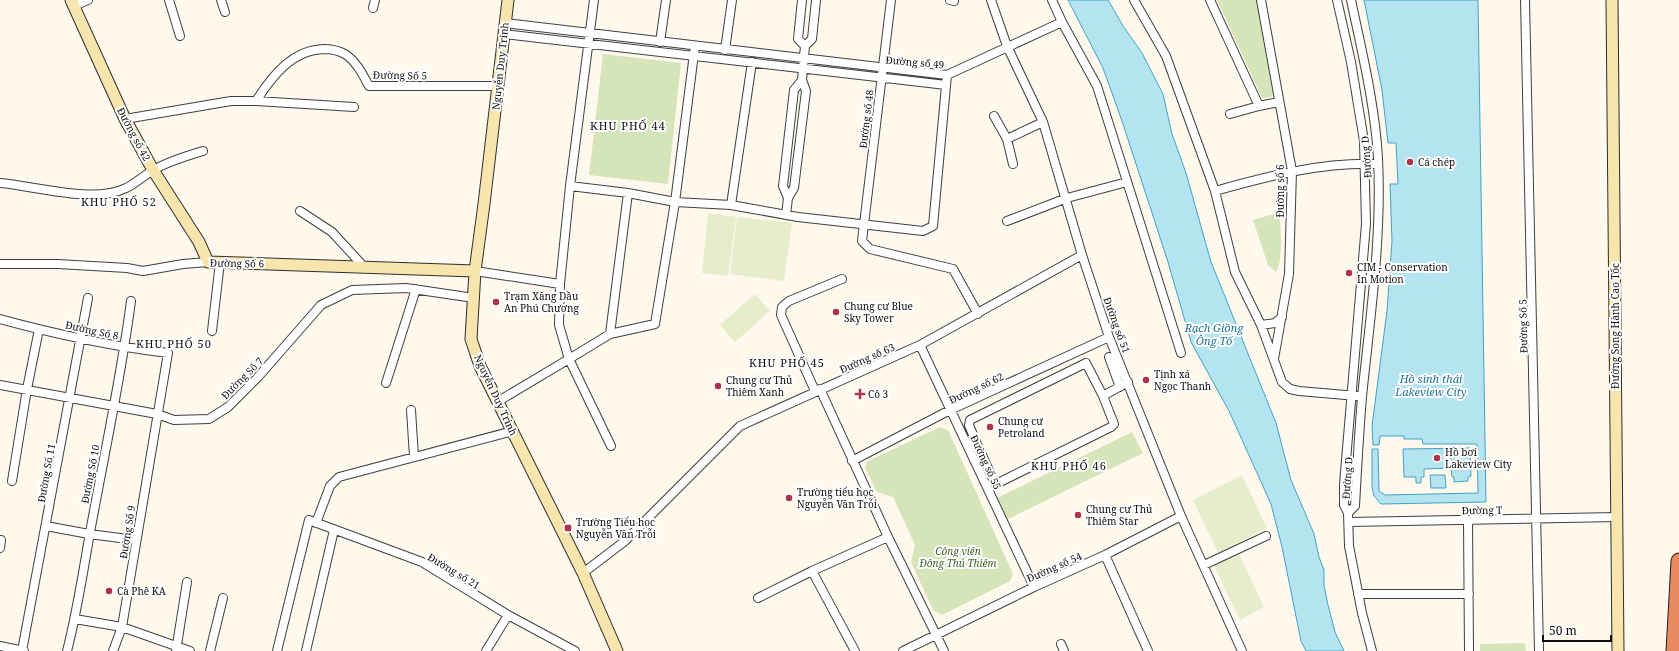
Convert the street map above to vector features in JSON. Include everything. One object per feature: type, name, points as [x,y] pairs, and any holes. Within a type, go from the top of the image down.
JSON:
[{"type":"highway","points":[[1674,651],[1679,561]]},
{"type":"main road","name":"Nguyễn Duy Trinh","points":[[508,0],[499,86],[475,271],[474,298],[471,317],[472,339],[480,366],[583,573],[617,651]]},
{"type":"main road","name":"Đường Song Hành Cao Tốc","points":[[1612,0],[1618,651]]},
{"type":"main road","name":"Đường số 42","points":[[72,3],[125,119],[153,170],[199,242],[208,262]]},
{"type":"main road","name":"Đường Số 6","points":[[208,262],[475,271]]},
{"type":"street","points":[[72,3],[88,0]]},
{"type":"street","points":[[169,0],[180,36]]},
{"type":"street","points":[[221,0],[225,12]]},
{"type":"street","points":[[594,0],[570,186],[560,284],[559,325],[569,359],[611,446]]},
{"type":"street","points":[[660,42],[666,0]]},
{"type":"street","points":[[725,50],[732,0]]},
{"type":"street","points":[[802,0],[798,39],[805,46]]},
{"type":"street","points":[[786,215],[788,198],[794,188],[806,91],[802,80],[805,46],[812,40],[816,0]]},
{"type":"street","name":"Đường số 48","points":[[891,0],[862,241],[870,249],[953,269],[978,314]]},
{"type":"street","name":"Đường số 51","points":[[991,0],[1007,46],[1044,122],[1067,198],[1082,255],[1109,337],[1181,516],[1242,651]]},
{"type":"street","points":[[1052,0],[1062,22],[1097,86],[1181,353]]},
{"type":"street","points":[[1134,0],[1166,56],[1215,191],[1236,272],[1261,325],[1282,382],[1290,389],[1362,396]]},
{"type":"street","points":[[1210,0],[1260,106]]},
{"type":"street","name":"Đường số 6","points":[[1261,0],[1292,171],[1289,274],[1274,359]]},
{"type":"street","name":"Đường D","points":[[1337,0],[1352,70],[1364,141],[1365,164],[1366,224],[1344,484],[1344,505],[1349,517]]},
{"type":"street","name":"Đường D","points":[[1349,517],[1355,506],[1362,396],[1376,269],[1379,223],[1378,164],[1370,91],[1352,0]]},
{"type":"street","name":"Đường Số 5","points":[[1526,0],[1539,651]]},
{"type":"street","name":"Đường số 49","points":[[504,28],[589,34],[695,46],[804,59],[882,73],[947,75],[1007,46],[1062,22]]},
{"type":"street","points":[[504,28],[588,43],[803,68],[882,73],[946,85]]},
{"type":"street","points":[[497,402],[610,334],[655,324],[675,202],[695,46]]},
{"type":"street","name":"Đường Số 5","points":[[256,101],[279,72],[295,56],[313,50],[330,49],[345,54],[360,69],[369,86],[499,86]]},
{"type":"street","points":[[731,205],[752,62]]},
{"type":"street","points":[[570,186],[675,202],[731,205],[786,215],[923,231],[933,226],[947,75]]},
{"type":"street","points":[[788,198],[783,186],[794,90],[802,80]]},
{"type":"street","points":[[125,119],[231,101],[256,101],[354,107]]},
{"type":"street","points":[[1230,114],[1279,102]]},
{"type":"street","points":[[994,116],[1007,139],[1013,164]]},
{"type":"street","points":[[1007,139],[1044,122]]},
{"type":"street","points":[[0,183],[90,195],[108,194],[126,188],[153,170],[203,151]]},
{"type":"street","points":[[1215,191],[1292,171],[1378,164]]},
{"type":"street","points":[[1007,221],[1067,198],[1127,182]]},
{"type":"street","points":[[610,334],[628,194]]},
{"type":"street","points":[[300,211],[332,232],[365,268]]},
{"type":"street","name":"Đường số 63","points":[[583,573],[625,540],[740,426],[920,345],[1082,255]]},
{"type":"street","name":"Đường Số 6","points":[[0,264],[58,264],[127,268],[143,271],[183,264],[208,262]]},
{"type":"street","points":[[212,331],[220,262]]},
{"type":"street","points":[[475,271],[560,284]]},
{"type":"street","points":[[842,279],[789,301],[782,307],[781,315],[944,651]]},
{"type":"street","name":"Đường Số 7","points":[[0,385],[157,414],[174,420],[209,419],[228,407],[258,377],[321,305],[352,290],[406,288],[474,298]]},
{"type":"street","points":[[386,383],[416,289]]},
{"type":"street","name":"Đường Số 11","points":[[23,651],[88,298]]},
{"type":"street","name":"Đường Số 10","points":[[67,651],[75,618],[89,534],[125,348],[130,301]]},
{"type":"street","points":[[1261,325],[1275,324],[1282,317]]},
{"type":"street","name":"Đường Số 8","points":[[0,319],[39,330],[81,337],[125,348],[168,353],[157,414]]},
{"type":"street","points":[[12,481],[27,389],[39,330]]},
{"type":"street","name":"Đường số 62","points":[[852,461],[950,410],[1109,337]]},
{"type":"street","name":"Đường số 55","points":[[920,345],[1034,587]]},
{"type":"street","points":[[1109,357],[1120,387]]},
{"type":"street","points":[[1086,363],[1103,396],[1113,418],[1114,424],[1111,427],[998,483],[995,482],[992,477],[976,442],[969,425],[970,420],[1026,391],[1086,363]]},
{"type":"street","points":[[1020,378],[1026,391]]},
{"type":"street","points":[[1103,396],[1128,382]]},
{"type":"street","points":[[411,410],[414,457]]},
{"type":"street","name":"Đường Số 9","points":[[113,651],[122,627],[157,414]]},
{"type":"street","points":[[277,651],[309,520],[316,522],[330,486],[339,476],[513,431]]},
{"type":"street","points":[[968,447],[976,442]]},
{"type":"street","name":"Đường số 54","points":[[936,634],[1105,555],[1181,516]]},
{"type":"street","points":[[1349,517],[1349,546],[1358,594],[1372,651]]},
{"type":"street","name":"Đường T","points":[[1349,517],[1468,520],[1616,517]]},
{"type":"street","points":[[1468,520],[1469,651]]},
{"type":"street","name":"Đường số 21","points":[[316,522],[422,562],[508,615],[575,651]]},
{"type":"street","points":[[46,526],[89,534],[136,540]]},
{"type":"street","points":[[306,651],[334,530]]},
{"type":"street","points":[[1204,565],[1266,536]]},
{"type":"street","points":[[758,598],[888,537]]},
{"type":"street","points":[[1105,555],[1148,651]]},
{"type":"street","points":[[812,572],[855,651]]},
{"type":"street","points":[[176,649],[187,582]]},
{"type":"street","points":[[1358,594],[1469,594]]},
{"type":"street","points":[[210,651],[223,598]]},
{"type":"street","points":[[486,651],[508,615]]},
{"type":"street","points":[[75,618],[122,627],[176,649],[190,651]]},
{"type":"street","points":[[903,651],[936,634]]},
{"type":"street","points":[[0,646],[10,650],[23,651]]},
{"type":"green space","points":[[1217,0],[1257,0],[1273,90],[1271,97],[1262,98]]},
{"type":"green space","points":[[603,54],[681,63],[668,184],[589,175]]},
{"type":"green space","points":[[1280,212],[1281,252],[1276,272],[1268,265],[1253,220]]},
{"type":"green space","points":[[708,213],[736,217],[728,276],[702,273]]},
{"type":"green space","points":[[737,217],[792,223],[784,281],[730,274]]},
{"type":"green space","points":[[755,294],[770,311],[735,342],[720,325]]},
{"type":"green space","name":"Công viên Đông Thủ Thiêm","points":[[940,427],[948,430],[1013,574],[1010,581],[942,615],[933,610],[911,562],[915,545],[893,497],[877,492],[865,468],[866,462]]},
{"type":"green space","points":[[1132,432],[1143,453],[1006,520],[995,499]]},
{"type":"green space","points":[[1242,475],[1267,528],[1218,553],[1193,500]]},
{"type":"green space","points":[[1238,552],[1264,607],[1240,620],[1213,564]]},
{"type":"green space","points":[[1525,643],[1526,651],[1480,651],[1480,644]]},
{"type":"water","name":"Rạch Giồng Ông Tố","points":[[1068,0],[1108,0],[1123,26],[1142,53],[1163,94],[1172,134],[1186,173],[1211,262],[1276,423],[1291,480],[1314,534],[1319,557],[1324,570],[1324,585],[1328,605],[1335,632],[1344,651],[1306,651],[1301,641],[1282,547],[1271,504],[1229,411],[1191,342],[1168,262],[1103,68]]},
{"type":"water","name":"Hồ sinh thái Lakeview City","points":[[1364,0],[1478,0],[1486,502],[1381,504],[1374,496],[1372,487],[1372,449],[1378,449],[1379,491],[1385,495],[1478,493],[1477,444],[1423,444],[1422,439],[1404,439],[1404,436],[1380,436],[1379,445],[1373,445],[1372,426],[1387,311],[1392,241],[1390,184],[1398,184],[1396,143],[1388,143],[1382,90]]},
{"type":"water","name":"Hồ bơi Lakeview City","points":[[1470,448],[1471,476],[1468,477],[1468,481],[1454,482],[1451,468],[1424,469],[1424,477],[1421,477],[1421,483],[1416,483],[1416,477],[1404,477],[1403,449]]},
{"type":"water","points":[[1430,475],[1445,475],[1446,488],[1431,488]]},
{"type":"place","name":"Cá chép","points":[[1410,162]]},
{"type":"place","name":"CIM - Conservation In Motion","points":[[1349,273]]},
{"type":"place","name":"Trạm Xăng Dầu An Phú Chương","points":[[496,302]]},
{"type":"place","name":"Chung cư Blue Sky Tower","points":[[836,312]]},
{"type":"place","name":"Tịnh xá Ngọc Thanh","points":[[1146,380]]},
{"type":"place","name":"Chung cư Thủ Thiêm Xanh","points":[[718,386]]},
{"type":"place","name":"Cô 3","points":[[860,394]]},
{"type":"place","name":"Chung cư Petroland","points":[[990,427]]},
{"type":"place","name":"Hồ bơi Lakeview City","points":[[1437,458]]},
{"type":"place","name":"Trường tiểu học Nguyễn Văn Trỗi","points":[[789,498]]},
{"type":"place","name":"Chung cư Thủ Thiêm Star","points":[[1078,515]]},
{"type":"place","name":"Trường Tiểu học Nguyễn Văn Trỗi","points":[[568,528]]},
{"type":"place","name":"Cà Phê KA","points":[[109,591]]},
{"type":"district","name":"KHU PHỐ 44","points":[[628,125]]},
{"type":"district","name":"KHU PHỐ 52","points":[[119,201]]},
{"type":"district","name":"KHU PHỐ 50","points":[[174,343]]},
{"type":"district","name":"KHU PHỐ 45","points":[[787,362]]},
{"type":"district","name":"KHU PHỐ 46","points":[[1069,465]]}]
